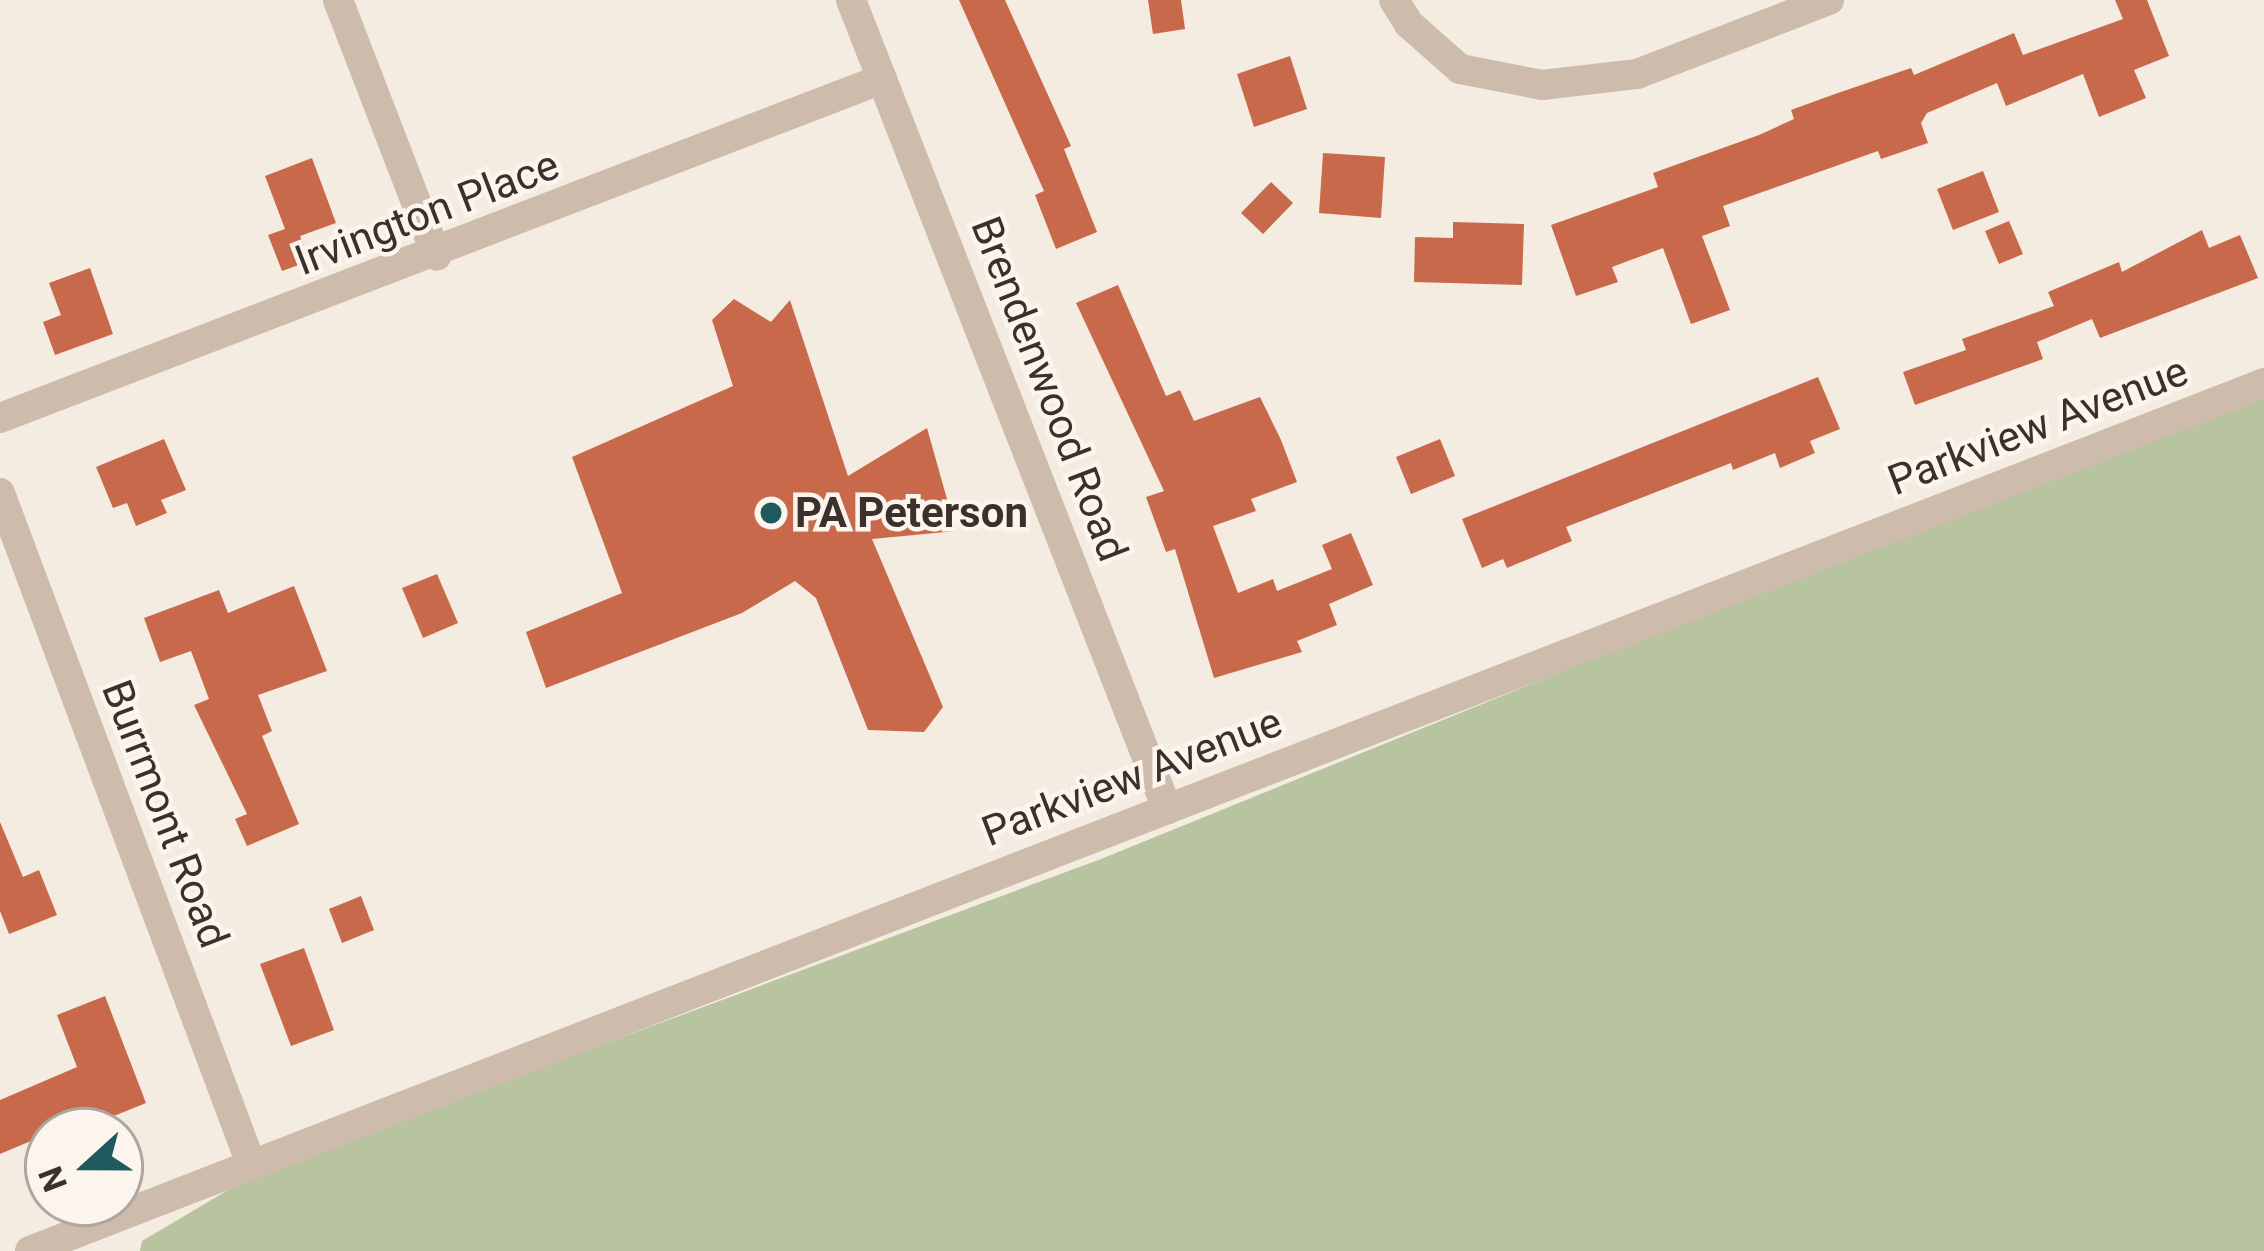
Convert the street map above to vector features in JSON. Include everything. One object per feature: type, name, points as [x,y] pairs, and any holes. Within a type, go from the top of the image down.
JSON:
[{"type":"street","points":[[338,0],[437,256]]},
{"type":"street","name":"Brendenwood Road","points":[[851,0],[1168,809]]},
{"type":"street","points":[[1394,0],[1409,24],[1460,69],[1543,85],[1637,74],[1829,0]]},
{"type":"street","name":"Irvington Place","points":[[0,418],[437,256],[882,79]]},
{"type":"street","name":"Parkview Avenue","points":[[30,1251],[2264,383]]},
{"type":"street","name":"Burrmont Road","points":[[0,493],[251,1164]]},
{"type":"green space","points":[[2264,386],[2264,1251],[140,1251],[142,1241],[257,1173],[1101,859]]},
{"type":"building","points":[[959,0],[1005,0],[1071,146],[1064,149],[1097,232],[1056,249],[1035,195],[1044,191]]},
{"type":"building","points":[[1148,0],[1181,0],[1185,29],[1153,34]]},
{"type":"building","points":[[2115,0],[2147,0],[2169,56],[2134,70],[2146,98],[2099,117],[2083,74],[2006,106],[1997,83],[1927,113],[1921,123],[1928,143],[1881,159],[1878,151],[1723,206],[1730,226],[1702,236],[1730,310],[1691,324],[1663,248],[1612,267],[1618,282],[1576,296],[1551,225],[1658,187],[1653,173],[1759,135],[1794,119],[1791,110],[1835,94],[1911,68],[1914,75],[2014,33],[2023,55],[2123,19]]},
{"type":"building","points":[[1290,56],[1307,109],[1254,127],[1237,74]]},
{"type":"building","points":[[1323,153],[1385,157],[1381,218],[1319,213]]},
{"type":"building","points":[[312,158],[336,223],[300,236],[310,261],[282,271],[268,235],[285,229],[265,176]]},
{"type":"building","points":[[1983,171],[1999,212],[1953,230],[1937,189]]},
{"type":"building","points":[[1271,182],[1293,203],[1263,234],[1241,213]]},
{"type":"building","points":[[2009,221],[2023,254],[1999,264],[1985,231]]},
{"type":"building","points":[[1453,222],[1524,224],[1522,285],[1414,282],[1415,237],[1453,238]]},
{"type":"building","points":[[2202,230],[2209,248],[2240,235],[2258,278],[2100,338],[2092,319],[2037,342],[2043,359],[1915,405],[1903,372],[1966,350],[1962,339],[2054,306],[2048,292],[2119,262],[2122,272]]},
{"type":"building","points":[[90,268],[113,334],[55,355],[43,322],[61,315],[49,283]]},
{"type":"building","points":[[1118,285],[1166,396],[1180,390],[1194,421],[1260,397],[1281,440],[1297,482],[1251,499],[1256,511],[1213,526],[1238,593],[1273,579],[1277,591],[1332,569],[1322,545],[1351,533],[1373,585],[1329,604],[1337,625],[1297,641],[1302,652],[1214,678],[1175,549],[1166,552],[1146,497],[1164,491],[1076,303]]},
{"type":"building","name":"PA Peterson","points":[[734,299],[771,322],[790,300],[848,476],[927,428],[956,531],[872,539],[943,707],[924,732],[868,730],[816,598],[795,581],[742,613],[546,688],[526,632],[622,593],[572,457],[733,386],[712,320]]},
{"type":"building","points":[[1818,377],[1840,429],[1810,441],[1815,453],[1780,468],[1775,453],[1733,470],[1731,463],[1566,527],[1572,541],[1507,568],[1503,559],[1482,568],[1462,519]]},
{"type":"building","points":[[164,439],[186,490],[161,500],[167,513],[136,526],[127,503],[113,508],[96,467]]},
{"type":"building","points":[[1440,439],[1455,476],[1411,494],[1396,457]]},
{"type":"building","points":[[437,574],[458,623],[423,638],[402,588]]},
{"type":"building","points":[[294,586],[327,671],[258,695],[272,731],[262,736],[299,824],[247,846],[235,819],[247,814],[194,705],[209,699],[191,651],[160,662],[144,618],[219,590],[228,613]]},
{"type":"building","points":[[0,822],[23,877],[39,870],[57,915],[9,934],[0,911]]},
{"type":"building","points":[[361,896],[374,930],[342,943],[329,909]]},
{"type":"building","points":[[304,948],[334,1030],[291,1046],[260,964]]},
{"type":"building","points":[[105,996],[146,1103],[136,1107],[24,1107],[24,1144],[0,1154],[0,1100],[77,1067],[57,1015]]},
{"type":"place","name":"PA Peterson","points":[[771,513]]}]
